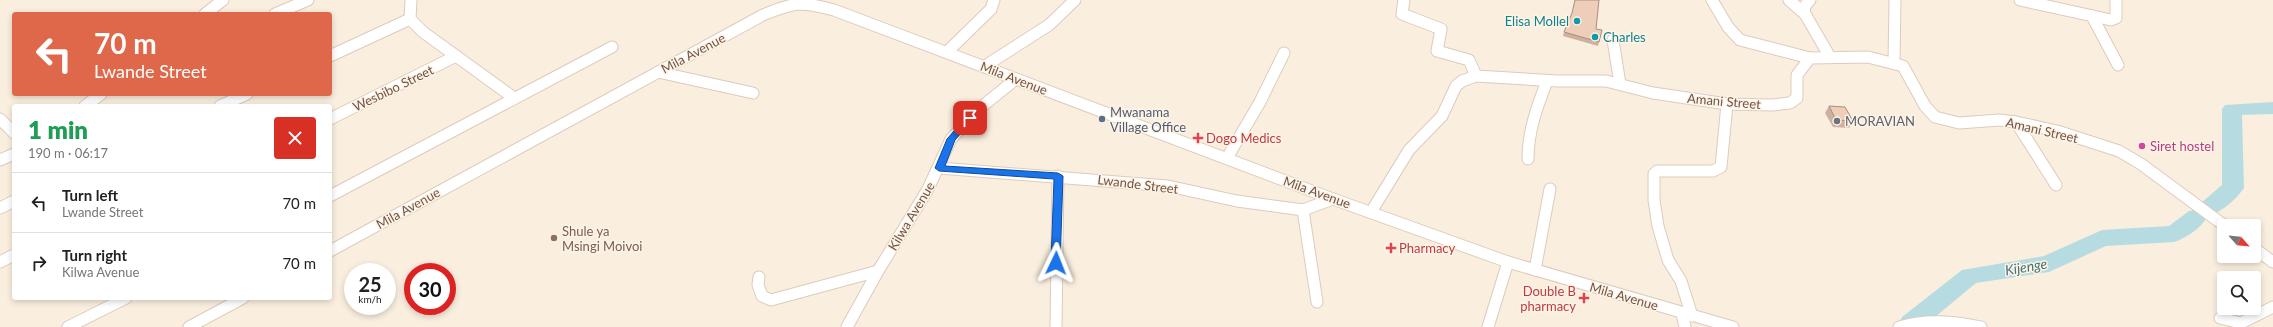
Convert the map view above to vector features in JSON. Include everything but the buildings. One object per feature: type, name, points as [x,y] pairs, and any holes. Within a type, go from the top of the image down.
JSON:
[{"type":"street","points":[[208,12],[223,0]]},
{"type":"street","points":[[280,12],[308,0]]},
{"type":"street","points":[[411,0],[410,19],[423,32],[514,98]]},
{"type":"street","name":"Mila Avenue","points":[[332,250],[790,1],[802,0],[825,3],[947,52],[1333,199],[1508,262],[1733,327]]},
{"type":"street","points":[[947,52],[991,9],[994,0]]},
{"type":"street","points":[[985,66],[1049,25],[1075,0]]},
{"type":"street","points":[[1404,0],[1402,14],[1441,30],[1437,51],[1442,54],[1469,60],[1476,76]]},
{"type":"street","points":[[1712,0],[1728,27],[1740,40],[1817,60],[1830,57],[1854,56],[1894,62],[1895,0]]},
{"type":"street","points":[[1789,0],[1805,14],[1830,57]]},
{"type":"street","points":[[1805,14],[1804,7],[1810,0]]},
{"type":"street","points":[[2020,0],[2111,20],[2116,18],[2116,0]]},
{"type":"street","points":[[2092,16],[2118,66]]},
{"type":"street","points":[[332,55],[410,19]]},
{"type":"street","points":[[1613,40],[1620,84]]},
{"type":"street","points":[[333,193],[612,47]]},
{"type":"street","points":[[1227,158],[1260,102],[1284,53]]},
{"type":"street","name":"Wesbibo Street","points":[[332,118],[456,56]]},
{"type":"street","name":"Amani Street","points":[[1371,212],[1409,150],[1442,116],[1456,86],[1462,80],[1476,76],[1547,81],[1588,80],[1620,84],[1653,93],[1727,104],[1772,105],[1790,103],[1797,98],[1797,75],[1810,58]]},
{"type":"street","name":"Amani Street","points":[[1894,62],[1903,66],[1925,106],[1935,117],[1959,123],[1999,120],[2016,122],[2057,131],[2119,151],[2147,169],[2217,220]]},
{"type":"street","points":[[658,72],[753,92]]},
{"type":"street","name":"Kilwa Avenue","points":[[847,327],[878,271],[939,168],[946,149],[960,128],[980,108],[1016,78]]},
{"type":"street","points":[[1528,159],[1528,144],[1533,116],[1547,81]]},
{"type":"street","points":[[88,104],[98,96]]},
{"type":"street","points":[[224,104],[242,96]]},
{"type":"street","points":[[1685,327],[1687,314],[1680,281],[1668,260],[1658,226],[1654,174],[1657,171],[1713,170],[1721,167],[1727,104]]},
{"type":"street","points":[[0,119],[12,131]]},
{"type":"street","points":[[2016,122],[2056,185]]},
{"type":"street","points":[[0,160],[12,155]]},
{"type":"street","name":"Lwande Street","points":[[939,168],[1058,176],[1168,186],[1237,201],[1303,210],[1333,199]]},
{"type":"street","points":[[1056,327],[1058,176]]},
{"type":"street","points":[[1535,270],[1550,189]]},
{"type":"street","points":[[0,208],[12,202]]},
{"type":"street","points":[[1303,210],[1304,225],[1317,302]]},
{"type":"street","points":[[2261,253],[2273,262]]},
{"type":"street","points":[[0,262],[12,257]]},
{"type":"street","points":[[1488,327],[1508,262]]},
{"type":"street","points":[[759,278],[758,285],[762,296],[771,300],[878,271]]},
{"type":"street","points":[[68,327],[122,300]]},
{"type":"street","points":[[189,327],[239,300]]},
{"type":"street","points":[[2220,318],[2241,323],[2273,307]]},
{"type":"street","points":[[1899,327],[1911,323],[1933,321],[1981,327]]},
{"type":"waterway","name":"Kijenge","points":[[2209,208],[2233,188],[2232,109],[2273,108]]},
{"type":"waterway","name":"Kijenge","points":[[1909,327],[1911,323],[1970,276],[2049,264],[2102,238],[2174,234],[2197,216]]},
{"type":"place","name":"Elisa Mollel","points":[[1577,21]]},
{"type":"place","name":"Charles","points":[[1595,37]]},
{"type":"place","name":"Mwanama Village Office","points":[[1102,119]]},
{"type":"place","name":"MORAVIAN","points":[[1837,121]]},
{"type":"place","name":"Dogo Medics","points":[[1198,138]]},
{"type":"place","name":"Siret hostel","points":[[2142,146]]},
{"type":"place","name":"Shule ya Msingi Moivoi","points":[[554,238]]},
{"type":"place","name":"Pharmacy","points":[[1391,248]]},
{"type":"place","name":"Double B pharmacy","points":[[1584,298]]},
{"type":"route","points":[[970,118],[951,139],[939,168],[1058,176],[1056,263]]}]
